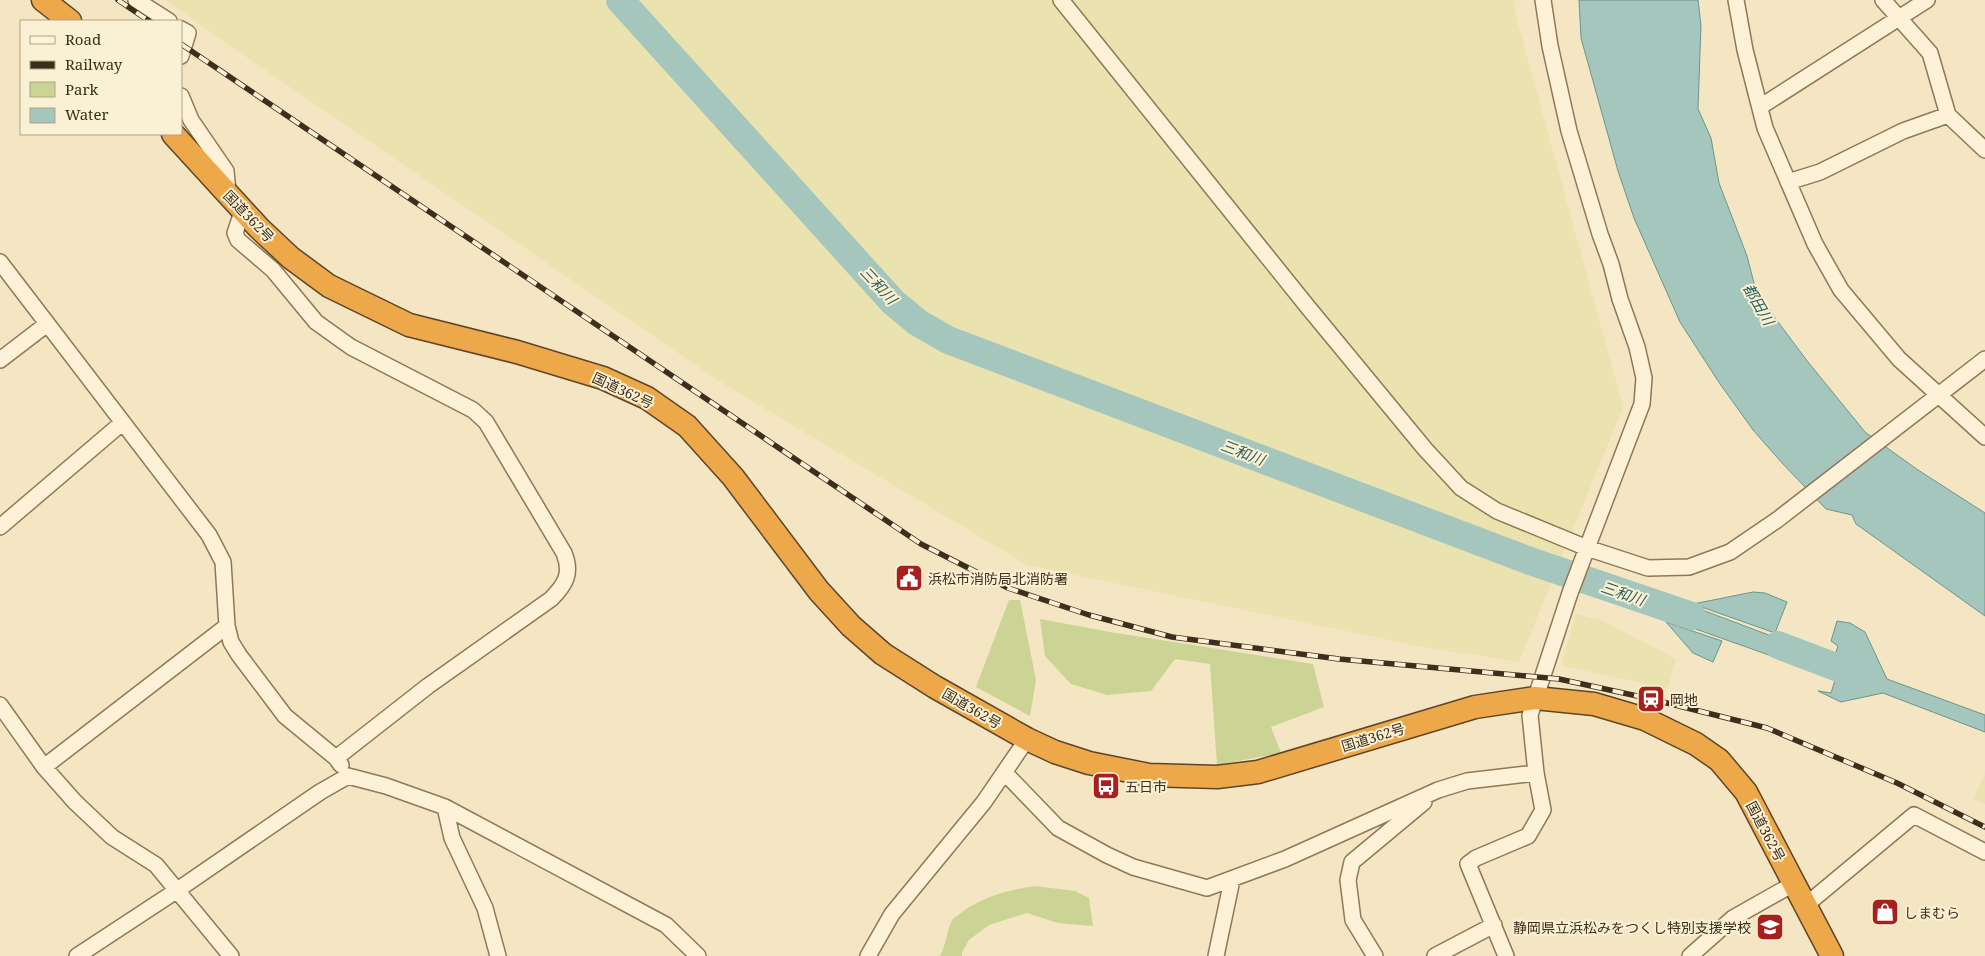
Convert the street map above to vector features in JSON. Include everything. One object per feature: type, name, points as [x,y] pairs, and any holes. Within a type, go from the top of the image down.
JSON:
[{"type":"highway","points":[[43,0],[69,20]]},
{"type":"highway","name":"国道362号","points":[[174,135],[244,211],[291,258],[329,286],[409,325],[517,352],[603,378],[647,398],[687,426],[733,477],[819,591],[852,626],[883,654],[935,687],[1027,739],[1055,752],[1088,763],[1149,775],[1217,776],[1258,772],[1475,707],[1535,698],[1594,704],[1645,719],[1696,744],[1719,760],[1746,792],[1832,956]]},
{"type":"street","points":[[136,0],[167,20]]},
{"type":"street","points":[[1061,0],[1306,306],[1424,449],[1461,488],[1497,511],[1586,554],[1648,568],[1689,567],[1730,552],[1777,520],[1985,359]]},
{"type":"street","points":[[1506,956],[1468,864],[1476,858],[1528,836],[1544,810],[1536,773],[1530,715],[1570,593],[1642,404],[1644,378],[1638,347],[1620,300],[1611,264],[1568,131],[1550,46],[1543,0]]},
{"type":"street","points":[[1736,0],[1746,50],[1768,136],[1815,244],[1840,290],[1898,359],[1935,398],[1985,437]]},
{"type":"street","points":[[1883,0],[1930,53],[1948,115],[1985,150]]},
{"type":"street","points":[[1760,107],[1927,0]]},
{"type":"street","points":[[182,30],[188,33],[182,53]]},
{"type":"street","points":[[182,98],[191,120],[226,171],[228,193]]},
{"type":"street","points":[[1788,182],[1820,172],[1903,130],[1948,115]]},
{"type":"street","points":[[244,211],[235,233],[238,240],[273,270],[316,322],[351,347],[473,410],[486,422],[564,553],[568,565],[563,588],[551,599],[428,686],[336,758]]},
{"type":"street","points":[[0,262],[209,535],[223,562],[231,642],[285,716],[336,758],[348,776],[386,786],[445,807],[666,925],[698,956]]},
{"type":"street","points":[[0,360],[47,324]]},
{"type":"street","points":[[0,527],[122,423]]},
{"type":"street","points":[[44,767],[228,626]]},
{"type":"street","points":[[0,705],[44,767],[75,802],[112,837],[156,865],[231,956]]},
{"type":"street","points":[[868,956],[892,914],[984,802],[1027,739]]},
{"type":"street","points":[[1004,773],[1058,828],[1107,855],[1133,866],[1207,888],[1285,859],[1438,790],[1467,781],[1536,773]]},
{"type":"street","points":[[77,956],[176,891],[320,792],[348,776]]},
{"type":"street","points":[[1375,956],[1353,920],[1348,880],[1352,862],[1438,790]]},
{"type":"street","points":[[445,807],[452,838],[486,908],[498,956]]},
{"type":"street","points":[[1806,906],[1914,815],[1985,852]]},
{"type":"street","points":[[1216,956],[1232,880]]},
{"type":"street","points":[[1690,956],[1733,918],[1795,884]]},
{"type":"street","points":[[1435,956],[1494,925]]},
{"type":"shaded area","points":[[166,0],[1514,0],[1516,16],[1623,407],[1519,662],[1418,646],[1027,565],[719,381]]},
{"type":"shaded area","points":[[1576,614],[1603,621],[1676,659],[1667,689],[1561,665]]},
{"type":"shaded area","points":[[1985,776],[1985,804],[1973,799]]},
{"type":"green space","points":[[1009,600],[1020,600],[1036,680],[1030,716],[976,687]]},
{"type":"green space","points":[[1040,619],[1313,664],[1324,707],[1271,727],[1281,753],[1217,765],[1210,664],[1175,659],[1151,691],[1107,695],[1071,684],[1045,656]]},
{"type":"green space","points":[[1035,886],[1075,891],[1089,898],[1093,926],[1058,923],[1027,913],[989,925],[969,940],[962,952],[962,956],[940,956],[951,922],[962,912],[997,894]]},
{"type":"water","name":"都田川","points":[[1579,0],[1698,0],[1701,25],[1698,109],[1711,138],[1719,183],[1747,256],[1754,283],[1775,318],[1865,432],[1918,470],[1985,513],[1985,616],[1856,524],[1852,515],[1826,509],[1753,430],[1718,381],[1680,322],[1634,218],[1618,171],[1581,38]]},
{"type":"water","points":[[1753,592],[1765,593],[1787,602],[1775,633],[1693,604]]},
{"type":"water","points":[[1643,599],[1670,608],[1689,605],[1806,649],[1809,647],[1815,649],[1808,669],[1662,617]]},
{"type":"water","points":[[1837,621],[1850,623],[1865,632],[1887,679],[1985,715],[1985,732],[1883,693],[1841,702],[1818,691],[1831,693],[1835,680],[1823,675],[1829,657],[1834,658],[1838,646],[1831,641]]},
{"type":"water","points":[[1666,622],[1722,641],[1713,662],[1693,653]]},
{"type":"waterway","name":"三和川","points":[[620,0],[893,302],[917,322],[948,340],[1530,561],[1692,616]]},
{"type":"waterway","name":"三和川","points":[[1778,645],[1862,677]]},
{"type":"railway","points":[[118,0],[148,20]]},
{"type":"railway","points":[[182,45],[921,544],[1008,588],[1089,615],[1172,637],[1339,659],[1559,679],[1651,699],[1767,728],[1897,783],[1985,827]]},
{"type":"place","name":"浜松市消防局北消防署","points":[[909,578]]},
{"type":"place","name":"岡地","points":[[1651,699]]},
{"type":"place","name":"五日市","points":[[1106,786]]},
{"type":"place","name":"しまむら","points":[[1885,912]]},
{"type":"place","name":"静岡県立浜松みをつくし特別支援学校","points":[[1770,927]]}]
